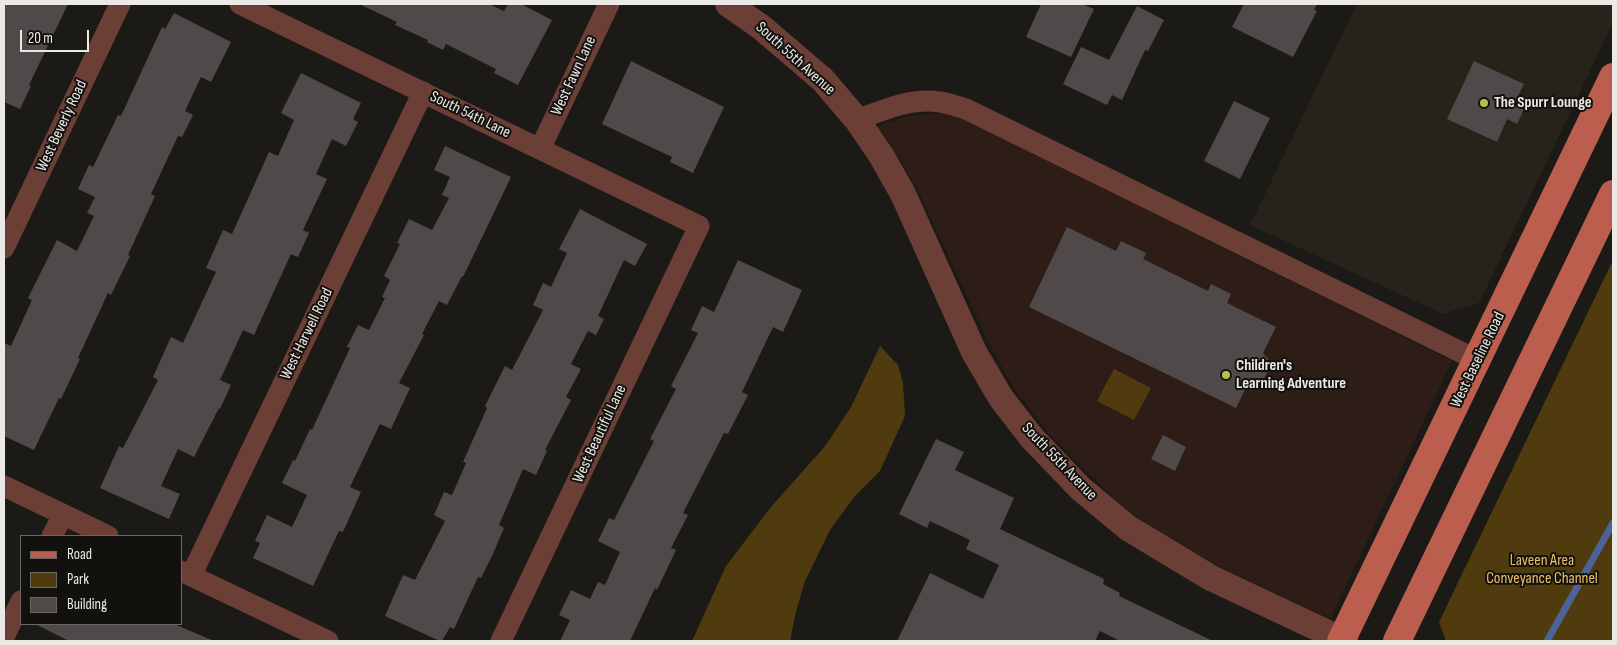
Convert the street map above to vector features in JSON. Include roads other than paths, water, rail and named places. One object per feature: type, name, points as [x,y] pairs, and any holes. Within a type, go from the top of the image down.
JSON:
[{"type":"main road","name":"West Baseline Road","points":[[1343,641],[1613,78]]},
{"type":"main road","points":[[1397,641],[1613,194]]},
{"type":"street","name":"West Beverly Road","points":[[4,248],[120,4]]},
{"type":"street","name":"South 54th Lane","points":[[240,4],[699,226]]},
{"type":"street","name":"West Fawn Lane","points":[[540,149],[609,4]]},
{"type":"street","name":"South 55th Avenue","points":[[728,4],[761,27],[823,80],[857,120],[903,194],[974,352],[1001,398],[1032,438],[1081,489],[1128,528],[1211,578],[1343,641]]},
{"type":"street","name":"West Harwell Road","points":[[186,574],[423,92]]},
{"type":"street","points":[[857,120],[887,108],[908,103],[940,101],[966,109],[1477,360]]},
{"type":"street","name":"West Beautiful Lane","points":[[501,641],[699,226]]},
{"type":"street","points":[[4,486],[106,535]]},
{"type":"street","points":[[53,535],[63,515]]},
{"type":"street","points":[[186,574],[328,641]]},
{"type":"street","points":[[4,637],[20,603]]},
{"type":"waterway","points":[[1547,641],[1613,523]]},
{"type":"place","name":"The Spurr Lounge","points":[[1484,103]]},
{"type":"place","name":"Children's Learning Adventure","points":[[1226,375]]},
{"type":"park label","name":"Laveen Area Conveyance Channel","points":[[1542,570]]}]
